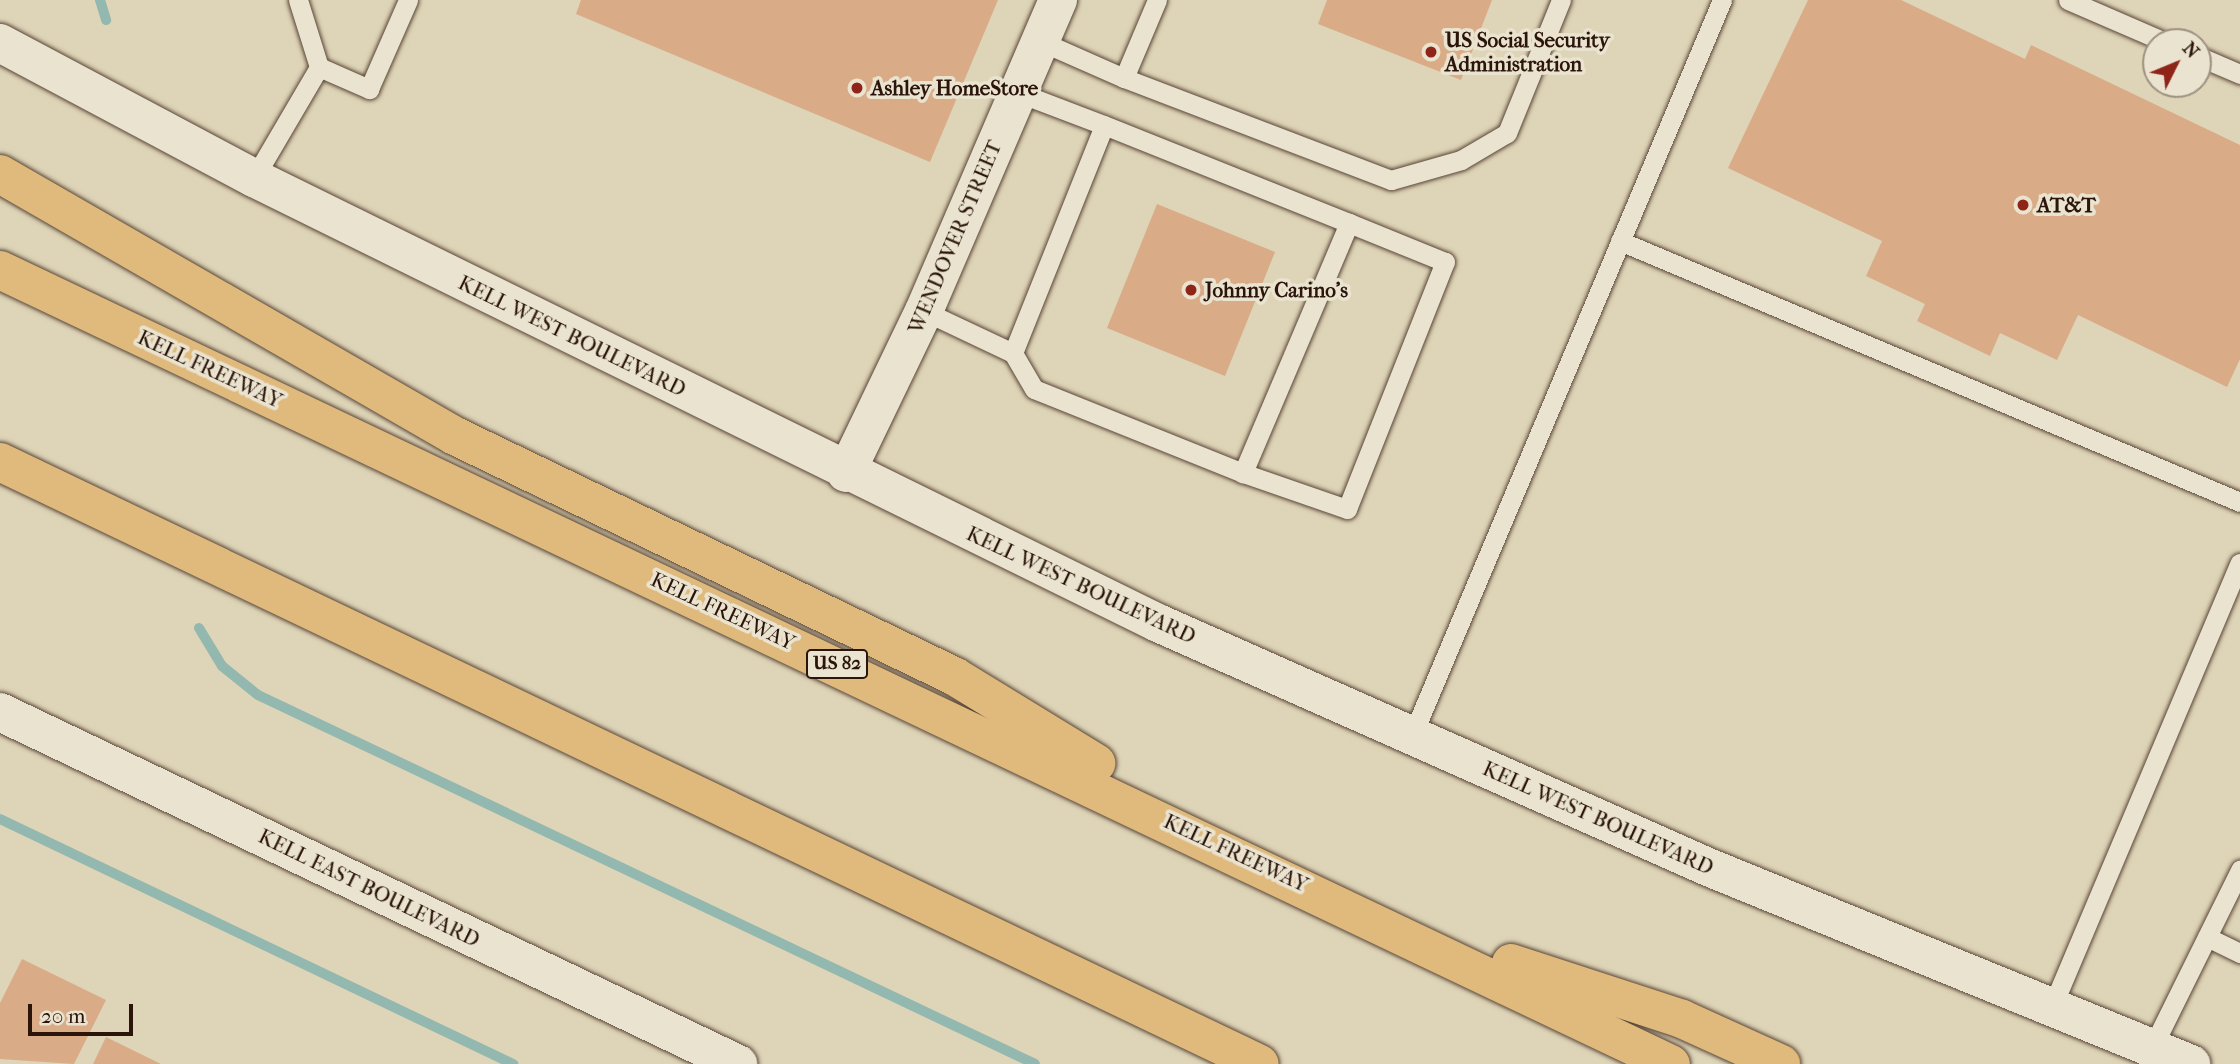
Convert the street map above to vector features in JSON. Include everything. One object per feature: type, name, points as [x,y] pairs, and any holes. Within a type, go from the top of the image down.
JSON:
[{"type":"highway","points":[[0,174],[455,436],[954,676],[1271,869]]},
{"type":"highway","name":"KELL FREEWAY","points":[[0,270],[1271,869],[1671,1064]]},
{"type":"highway","points":[[0,462],[1260,1064]]},
{"type":"highway","points":[[1377,920],[1682,1019],[1781,1064]]},
{"type":"main road","name":"WENDOVER STREET","points":[[846,473],[924,311],[1058,0]]},
{"type":"main road","name":"KELL WEST BOULEVARD","points":[[0,43],[254,178],[846,473],[1157,623],[1412,736],[2191,1064]]},
{"type":"main road","name":"KELL EAST BOULEVARD","points":[[0,712],[738,1064]]},
{"type":"lane","points":[[254,178],[319,67],[298,0]]},
{"type":"lane","points":[[319,67],[369,89],[408,0]]},
{"type":"lane","points":[[1124,78],[1157,0]]},
{"type":"lane","points":[[1040,41],[1124,78],[1391,180],[1461,160],[1507,133],[1561,0]]},
{"type":"lane","points":[[1412,736],[1722,0]]},
{"type":"lane","points":[[2068,0],[2142,32]]},
{"type":"lane","points":[[2212,62],[2240,74]]},
{"type":"lane","points":[[924,311],[1013,353],[1034,389],[1243,473],[1347,509],[1445,262],[1017,92]]},
{"type":"lane","points":[[1013,353],[1104,125]]},
{"type":"lane","points":[[1243,473],[1349,223]]},
{"type":"lane","points":[[1620,241],[2240,502]]},
{"type":"lane","points":[[2052,1007],[2240,563]]},
{"type":"lane","points":[[2152,1048],[2240,870]]},
{"type":"lane","points":[[2207,937],[2240,953]]},
{"type":"building","name":"Ashley HomeStore","points":[[581,0],[998,0],[930,162],[576,14]]},
{"type":"building","name":"US Social Security Administration","points":[[1327,0],[1492,0],[1461,80],[1318,24]]},
{"type":"building","name":"AT&T","points":[[1808,0],[1901,0],[2025,59],[2031,45],[2240,145],[2240,359],[2227,387],[2078,315],[2057,360],[2000,333],[1990,356],[1917,321],[1925,304],[1866,276],[1882,241],[1728,168]]},
{"type":"building","name":"Johnny Carino's","points":[[1157,204],[1275,252],[1225,376],[1107,328]]},
{"type":"building","points":[[22,959],[106,1000],[74,1064],[0,1059],[0,1003]]},
{"type":"building","points":[[106,1037],[161,1064],[93,1064]]},
{"type":"waterway","points":[[100,0],[106,20]]},
{"type":"waterway","points":[[199,628],[222,666],[258,695],[1035,1064]]},
{"type":"waterway","points":[[0,819],[513,1064]]},
{"type":"place","name":"US Social Security Administration","points":[[1431,52]]},
{"type":"place","name":"Ashley HomeStore","points":[[857,88]]},
{"type":"place","name":"AT&T","points":[[2023,205]]},
{"type":"place","name":"Johnny Carino's","points":[[1191,290]]}]
